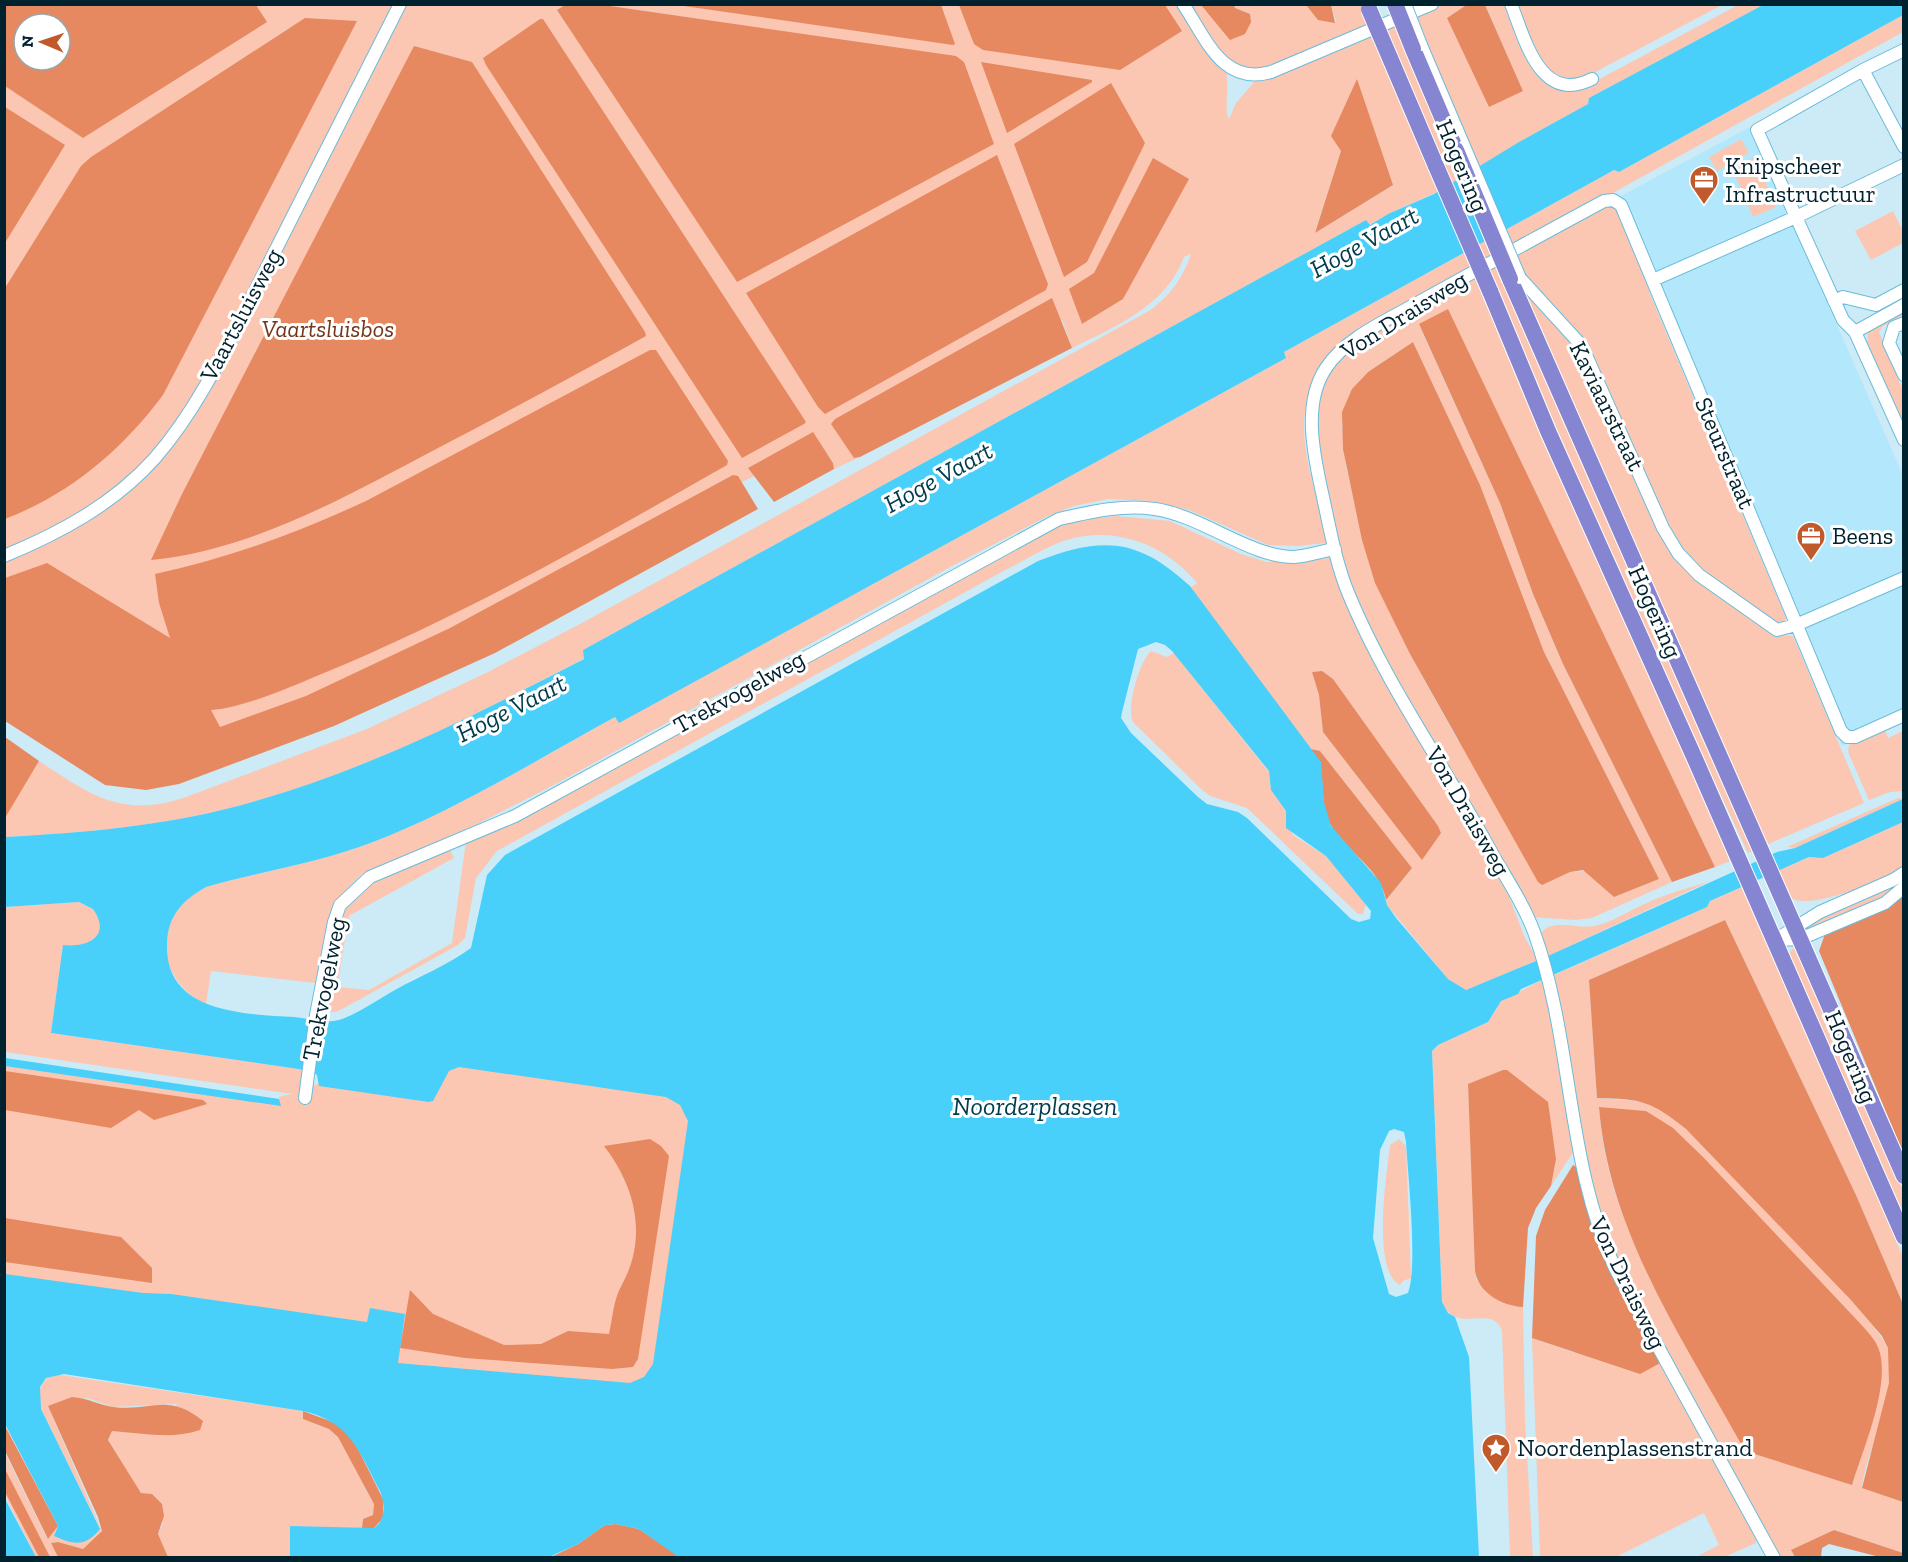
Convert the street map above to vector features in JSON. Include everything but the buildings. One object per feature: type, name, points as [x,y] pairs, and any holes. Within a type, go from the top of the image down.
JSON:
[{"type":"highway","name":"Hogering","points":[[1395,4],[1417,47],[1797,933],[1904,1176]]},
{"type":"highway","name":"Hogering","points":[[1368,7],[1553,442],[1775,940],[1904,1237]]},
{"type":"street","name":"Vaartsluisweg","points":[[4,556],[55,535],[125,487],[154,459],[188,416],[238,323],[400,4]]},
{"type":"street","points":[[1183,4],[1220,60],[1233,71],[1248,75],[1271,72],[1432,4]]},
{"type":"street","points":[[1405,4],[1417,47]]},
{"type":"street","points":[[1511,4],[1533,58],[1543,73],[1558,82],[1570,85],[1592,79]]},
{"type":"street","points":[[1904,50],[1863,70],[1757,130],[1843,320],[1855,332],[1904,440]]},
{"type":"street","points":[[1863,70],[1904,147]]},
{"type":"street","points":[[1653,280],[1796,217],[1904,165]]},
{"type":"street","name":"Steurstraat","points":[[1612,200],[1621,205],[1841,731],[1847,737],[1855,737],[1904,715]]},
{"type":"street","name":"Von Draisweg","points":[[1612,200],[1604,201],[1394,316],[1345,347],[1325,369],[1312,406],[1311,443],[1335,549],[1348,593],[1372,644],[1526,913],[1551,984],[1561,1033],[1579,1159],[1597,1228],[1617,1272],[1773,1557]]},
{"type":"street","name":"Kaviaarstraat","points":[[1515,278],[1582,346],[1663,528],[1678,553],[1699,575],[1768,625],[1777,630],[1796,626]]},
{"type":"street","points":[[1834,301],[1843,297],[1876,305],[1904,290]]},
{"type":"street","points":[[1855,332],[1904,305]]},
{"type":"street","points":[[1904,323],[1894,327],[1889,343],[1904,375]]},
{"type":"street","name":"Trekvogelweg","points":[[305,1098],[316,1015],[334,922],[340,905],[370,877],[515,816],[1059,519],[1087,512],[1121,508],[1154,509],[1187,516],[1266,552],[1294,556],[1335,549]]},
{"type":"street","points":[[1796,626],[1904,578]]},
{"type":"street","points":[[1797,933],[1904,873]]},
{"type":"street","points":[[1775,940],[1885,903],[1904,887]]},
{"type":"shaded area","points":[[1750,127],[1903,475],[1903,722],[1842,746],[1613,200]]},
{"type":"green space","points":[[1468,4],[1485,5],[1523,91],[1489,107],[1447,18]]},
{"type":"green space","points":[[4,5],[256,5],[267,22],[83,138],[5,86]]},
{"type":"green space","name":"Vaartsluisbos","points":[[5,5],[1179,5],[1210,45],[1225,69],[1229,119],[1236,103],[1256,80],[1372,33],[1439,191],[1388,214],[1370,225],[1366,220],[583,650],[585,658],[416,742],[284,793],[209,813],[151,824],[93,831],[5,837],[4,818],[39,761],[75,784],[108,800],[143,805],[163,803],[186,797],[367,729],[488,672],[582,623],[1149,311],[1175,286],[1191,254],[1184,257],[1176,274],[1165,289],[1138,313],[1122,323],[1072,348],[1062,320],[854,458],[860,457],[834,469],[833,462],[819,443],[193,762],[5,656]],"holes":[[[1341,151],[1393,185],[1315,233]],[[1130,284],[1123,299],[1082,324],[1077,311]]]},
{"type":"green space","points":[[565,5],[603,5],[956,56],[964,62],[994,144],[737,282],[557,10]]},
{"type":"green space","points":[[677,5],[941,5],[955,44],[953,45]]},
{"type":"green space","points":[[959,5],[1165,5],[1182,31],[1120,70],[983,50],[974,44]]},
{"type":"green space","points":[[1188,5],[1201,5],[1206,12],[1250,14],[1235,8],[1234,5],[1306,5],[1318,20],[1336,22],[1331,5],[1360,5],[1369,26],[1258,71],[1230,64]]},
{"type":"green space","points":[[1201,5],[1234,5],[1235,8],[1250,14],[1251,22],[1245,34],[1230,40]]},
{"type":"green space","points":[[1306,5],[1331,5],[1335,23],[1318,20]]},
{"type":"green space","points":[[1441,5],[1468,5],[1447,18],[1523,91],[1485,5],[1507,5],[1545,80],[1592,83],[1738,5],[1763,5],[1589,98],[1588,104],[1519,142],[1478,169],[1413,16]]},
{"type":"green space","points":[[1515,5],[1722,5],[1582,79],[1567,78],[1554,73],[1545,66],[1531,45]]},
{"type":"green space","points":[[1903,15],[1903,32],[1339,345],[1321,368],[1310,392],[1305,415],[1304,438],[1327,540],[1325,543],[1298,546],[1268,545],[1189,510],[1152,501],[1108,499],[1074,506],[1048,516],[952,566],[552,786],[471,827],[361,875],[340,898],[330,917],[315,983],[211,971],[206,1004],[183,988],[175,977],[168,964],[165,951],[165,937],[169,923],[176,910],[202,889],[332,856],[373,842],[436,815],[615,717],[620,722],[1266,369],[1285,358],[1284,352],[1614,170],[1619,172]]},
{"type":"green space","points":[[305,18],[357,21],[163,395],[130,434],[93,469],[51,497],[5,519],[5,288],[81,166],[91,157]]},
{"type":"green space","points":[[543,19],[806,422],[804,424],[742,458],[486,65],[483,58]]},
{"type":"green space","points":[[1395,23],[1461,179],[1450,185],[1383,29]]},
{"type":"green space","points":[[414,46],[472,62],[646,336],[370,484],[299,518],[226,545],[151,560],[182,494]]},
{"type":"green space","points":[[981,62],[1092,80],[1092,82],[1007,133]]},
{"type":"green space","points":[[1357,79],[1393,185],[1315,233],[1341,151],[1331,136]]},
{"type":"green space","points":[[1111,83],[1145,143],[1087,262],[1064,277],[1014,144]]},
{"type":"green space","points":[[5,107],[65,145],[5,243]]},
{"type":"green space","points":[[1741,139],[1749,153],[1717,171],[1709,157]]},
{"type":"green space","points":[[997,155],[1048,284],[1046,290],[825,414],[818,407],[746,293]]},
{"type":"green space","points":[[1755,157],[1776,207],[1753,217],[1732,168]]},
{"type":"green space","points":[[1153,158],[1189,179],[1123,299],[1082,324],[1069,289],[1094,273]]},
{"type":"green space","points":[[1609,203],[1615,207],[1646,275],[1650,294],[1786,618],[1784,624],[1776,626],[1696,566],[1676,544],[1589,350],[1523,276],[1514,253]]},
{"type":"green space","points":[[1893,211],[1903,231],[1903,243],[1871,260],[1855,231]]},
{"type":"green space","points":[[1497,262],[1755,850],[1748,853],[1629,599],[1486,268]]},
{"type":"green space","points":[[1475,274],[1733,860],[1715,867],[1448,310],[1419,325],[1500,503],[1533,594],[1563,664],[1672,882],[1592,918],[1575,920],[1531,917],[1363,620],[1336,546],[1311,422],[1325,376],[1351,346]],"holes":[[[1413,342],[1480,485],[1544,652],[1659,879],[1614,897],[1586,871],[1570,872],[1457,739],[1410,654],[1370,567],[1346,466],[1342,425],[1359,381],[1368,372]]]},
{"type":"green space","points":[[1515,276],[1573,341],[1663,538],[1710,589],[1775,635],[1793,636],[1864,803],[1766,845]]},
{"type":"green space","points":[[1052,298],[1072,348],[860,457],[854,458],[831,424],[835,419]]},
{"type":"green space","points":[[1448,309],[1715,867],[1672,882],[1563,664],[1533,594],[1500,503],[1419,324]]},
{"type":"green space","points":[[1903,310],[1903,315],[1882,327],[1879,332],[1903,390],[1903,426],[1867,344],[1868,331]]},
{"type":"green space","points":[[1413,342],[1480,485],[1544,652],[1659,879],[1614,897],[1583,870],[1570,872],[1542,885],[1538,882],[1410,654],[1375,583],[1362,540],[1343,449],[1342,412],[1352,389],[1368,372]]},
{"type":"green space","points":[[650,350],[656,350],[728,461],[727,465],[577,550],[424,628],[280,691],[251,702],[211,710],[220,727],[306,696],[450,628],[733,475],[738,476],[758,509],[495,653],[334,726],[179,784],[146,790],[105,785],[5,721],[5,578],[47,563],[170,638],[159,603],[155,574],[262,544],[366,501]]},
{"type":"green space","points":[[813,432],[833,463],[834,469],[774,502],[748,468]]},
{"type":"green space","points":[[1117,516],[1170,521],[1241,554],[1267,562],[1331,558],[1501,876],[1525,938],[1538,960],[1466,990],[1448,979],[1387,905],[1386,900],[1412,868],[1320,751],[1311,749],[1190,588],[1197,583],[1172,559],[1142,543],[1109,535],[1091,535],[1057,544],[1007,569],[497,851],[476,878],[465,938],[458,945],[336,1012],[323,1012],[338,922],[347,907],[371,884],[401,868],[449,848],[454,858],[349,916],[337,987],[369,990],[452,943],[466,841],[1057,526],[1087,519]],"holes":[[[1322,671],[1333,679],[1422,859],[1323,732],[1319,695],[1312,672]]]},
{"type":"green space","points":[[1151,651],[1167,657],[1174,653],[1269,772],[1271,790],[1286,811],[1286,824],[1293,835],[1326,856],[1366,904],[1363,914],[1358,914],[1247,808],[1210,796],[1201,789],[1133,722],[1132,696],[1142,665]]},
{"type":"green space","points":[[1322,671],[1333,679],[1438,826],[1441,833],[1422,860],[1323,732],[1319,695],[1312,672]]},
{"type":"green space","points":[[1885,730],[1888,738],[1903,731],[1903,791],[1890,792],[1869,800],[1848,752],[1849,745]]},
{"type":"green space","points":[[5,737],[39,761],[5,818]]},
{"type":"green space","points":[[1311,749],[1320,751],[1412,868],[1386,900],[1378,879],[1339,836],[1327,817],[1320,768]]},
{"type":"green space","points":[[1898,798],[1903,799],[1795,848],[1787,847]]},
{"type":"green space","points":[[1903,822],[1903,866],[1894,872],[1865,886],[1813,900],[1799,901],[1790,897],[1786,891],[1777,871],[1810,857],[1823,858]]},
{"type":"green space","points":[[1903,878],[1903,882],[1893,894],[1811,928],[1809,922]]},
{"type":"green space","points":[[1710,881],[1548,956],[1541,933],[1552,926],[1594,926],[1615,919],[1671,893]]},
{"type":"green space","points":[[1744,886],[1903,1257],[1903,1304],[1856,1195],[1725,920],[1589,980],[1597,1098],[1645,1103],[1662,1111],[1686,1129],[1832,1277],[1881,1336],[1890,1354],[1890,1388],[1862,1487],[1903,1502],[1903,1553],[1834,1530],[1791,1551],[1795,1557],[1777,1557],[1619,1271],[1591,1197],[1564,1022],[1554,975],[1707,907],[1710,901]],"holes":[[[1599,1107],[1646,1111],[1685,1140],[1856,1319],[1881,1360],[1873,1419],[1852,1484],[1745,1451],[1693,1357],[1662,1300],[1625,1221],[1608,1166],[1602,1137]]]},
{"type":"green space","points":[[1903,892],[1903,1153],[1819,951],[1825,934],[1892,906]]},
{"type":"green space","points":[[79,902],[93,909],[100,927],[99,933],[81,945],[63,946],[51,1033],[306,1070],[303,1090],[320,1083],[449,1064],[697,1099],[654,1389],[394,1366],[5,1278],[5,1063],[279,1100],[279,1097],[292,1094],[5,1052],[5,907]]},
{"type":"green space","points":[[1725,920],[1856,1195],[1903,1304],[1903,1502],[1862,1488],[1889,1383],[1888,1348],[1882,1336],[1851,1300],[1686,1129],[1664,1112],[1645,1103],[1625,1099],[1597,1098],[1589,980]]},
{"type":"green space","points":[[1795,946],[1903,1190],[1903,1220],[1788,954]]},
{"type":"green space","points":[[1544,979],[1574,1151],[1551,1186],[1556,1159],[1547,1102],[1507,1070],[1468,1084],[1476,1279],[1496,1298],[1523,1307],[1525,1420],[1533,1557],[1510,1557],[1502,1330],[1497,1322],[1490,1319],[1456,1317],[1448,1312],[1442,1302],[1432,1051],[1438,1045],[1488,1022],[1501,1001]]},
{"type":"green space","points":[[1507,1070],[1548,1102],[1556,1159],[1551,1186],[1536,1208],[1528,1228],[1523,1307],[1507,1304],[1492,1296],[1480,1285],[1475,1270],[1468,1084]]},
{"type":"green space","points":[[5,1071],[203,1100],[207,1104],[154,1120],[139,1110],[111,1128],[5,1110]]},
{"type":"green space","points":[[1599,1107],[1646,1111],[1673,1128],[1703,1157],[1873,1339],[1880,1353],[1881,1384],[1878,1402],[1852,1485],[1745,1451],[1675,1328],[1634,1243],[1618,1199],[1606,1154]]},
{"type":"green space","points":[[650,1139],[661,1146],[669,1156],[638,1359],[633,1367],[612,1369],[465,1358],[400,1348],[410,1290],[433,1314],[504,1345],[541,1344],[568,1331],[609,1334],[616,1298],[633,1255],[636,1222],[629,1190],[604,1146]]},
{"type":"green space","points":[[1399,1139],[1406,1146],[1411,1278],[1400,1285],[1391,1276],[1383,1242],[1384,1197],[1390,1145]]},
{"type":"green space","points":[[1573,1165],[1578,1168],[1583,1194],[1601,1244],[1662,1362],[1640,1374],[1532,1338],[1536,1236],[1545,1210]]},
{"type":"green space","points":[[5,1218],[121,1237],[152,1268],[152,1283],[5,1262]]},
{"type":"green space","points":[[1532,1338],[1572,1352],[1662,1362],[1758,1533],[1756,1543],[1724,1557],[1696,1557],[1719,1545],[1704,1513],[1616,1557],[1540,1557]]},
{"type":"green space","points":[[54,1374],[303,1411],[303,1419],[329,1429],[338,1437],[374,1504],[373,1515],[363,1519],[362,1528],[290,1526],[290,1557],[168,1557],[158,1534],[163,1523],[152,1494],[141,1493],[108,1440],[112,1431],[166,1436],[177,1404],[113,1407],[87,1398],[48,1406],[102,1531],[83,1549],[58,1542],[51,1543],[58,1557],[36,1557],[5,1496],[4,1451],[47,1538],[58,1526],[54,1535],[100,1528],[41,1409],[40,1388],[45,1380]]},
{"type":"green space","points":[[72,1397],[113,1407],[169,1405],[190,1412],[203,1421],[200,1430],[189,1433],[156,1435],[112,1431],[108,1440],[141,1493],[152,1494],[162,1504],[164,1516],[158,1534],[168,1557],[58,1557],[51,1543],[58,1542],[83,1549],[102,1531],[98,1517],[48,1406]]},
{"type":"green space","points":[[303,1411],[338,1424],[355,1443],[383,1499],[383,1518],[374,1528],[362,1528],[363,1519],[373,1515],[374,1504],[338,1437],[329,1429],[303,1419]]},
{"type":"green space","points":[[4,1424],[58,1526],[48,1539],[5,1451]]},
{"type":"green space","points":[[4,1469],[50,1557],[39,1557],[5,1492]]},
{"type":"green space","points":[[616,1524],[639,1529],[680,1557],[549,1558],[578,1544],[605,1525]]},
{"type":"green space","points":[[1834,1530],[1903,1553],[1903,1557],[1880,1557],[1829,1544],[1822,1548],[1821,1557],[1795,1557],[1791,1550]]},
{"type":"water","name":"Noorderplassen","points":[[1763,5],[1903,5],[1903,15],[1619,172],[1614,170],[1284,352],[1286,358],[619,723],[615,717],[466,800],[373,842],[332,856],[206,887],[190,897],[178,909],[170,924],[167,943],[170,966],[178,984],[192,996],[210,1005],[252,1014],[322,1021],[339,1020],[360,1011],[471,948],[487,875],[505,855],[1038,561],[1061,553],[1101,545],[1136,550],[1171,570],[1190,586],[1321,762],[1324,802],[1331,826],[1381,883],[1387,905],[1396,918],[1448,979],[1466,990],[1548,956],[1777,852],[1795,848],[1903,799],[1903,822],[1823,858],[1809,857],[1710,901],[1707,907],[1521,989],[1518,994],[1501,1001],[1488,1022],[1438,1045],[1432,1051],[1442,1302],[1448,1313],[1455,1317],[1469,1357],[1479,1557],[680,1558],[639,1529],[616,1524],[605,1525],[578,1544],[549,1557],[290,1557],[290,1526],[374,1528],[381,1521],[383,1501],[380,1491],[359,1451],[343,1431],[319,1416],[303,1411],[64,1374],[46,1378],[40,1387],[41,1409],[100,1529],[89,1539],[79,1543],[54,1536],[58,1526],[5,1424],[5,1274],[143,1293],[171,1294],[367,1322],[370,1308],[405,1314],[398,1363],[630,1383],[644,1377],[653,1364],[688,1121],[680,1105],[666,1097],[459,1067],[449,1071],[433,1101],[429,1102],[319,1086],[317,1075],[312,1071],[51,1033],[63,945],[88,942],[98,933],[100,926],[93,909],[79,902],[5,907],[5,837],[122,828],[180,819],[238,806],[328,777],[458,722],[584,659],[583,650],[1366,220],[1370,225],[1388,214],[1434,194],[1519,142],[1588,104],[1589,98]],"holes":[[[1156,642],[1172,651],[1269,771],[1271,790],[1286,811],[1286,828],[1326,856],[1371,911],[1370,919],[1359,922],[1351,919],[1247,818],[1238,812],[1207,804],[1131,733],[1121,718],[1138,649]],[[1394,1129],[1404,1132],[1406,1142],[1412,1242],[1411,1280],[1408,1293],[1396,1297],[1389,1294],[1373,1238],[1380,1150],[1389,1131]]]},
{"type":"water","points":[[5,1058],[279,1099],[281,1106],[5,1066]]},
{"type":"water","points":[[4,1497],[36,1557],[5,1557]]},
{"type":"place","name":"Knipscheer Infrastructuur","points":[[1704,206]]},
{"type":"place","name":"Beens","points":[[1811,562]]},
{"type":"place","name":"Noordenplassenstrand","points":[[1496,1474]]},
{"type":"water label","name":"Hoge Vaart","points":[[1364,242]]},
{"type":"water label","name":"Hoge Vaart","points":[[938,477]]},
{"type":"water label","name":"Hoge Vaart","points":[[511,708]]}]
